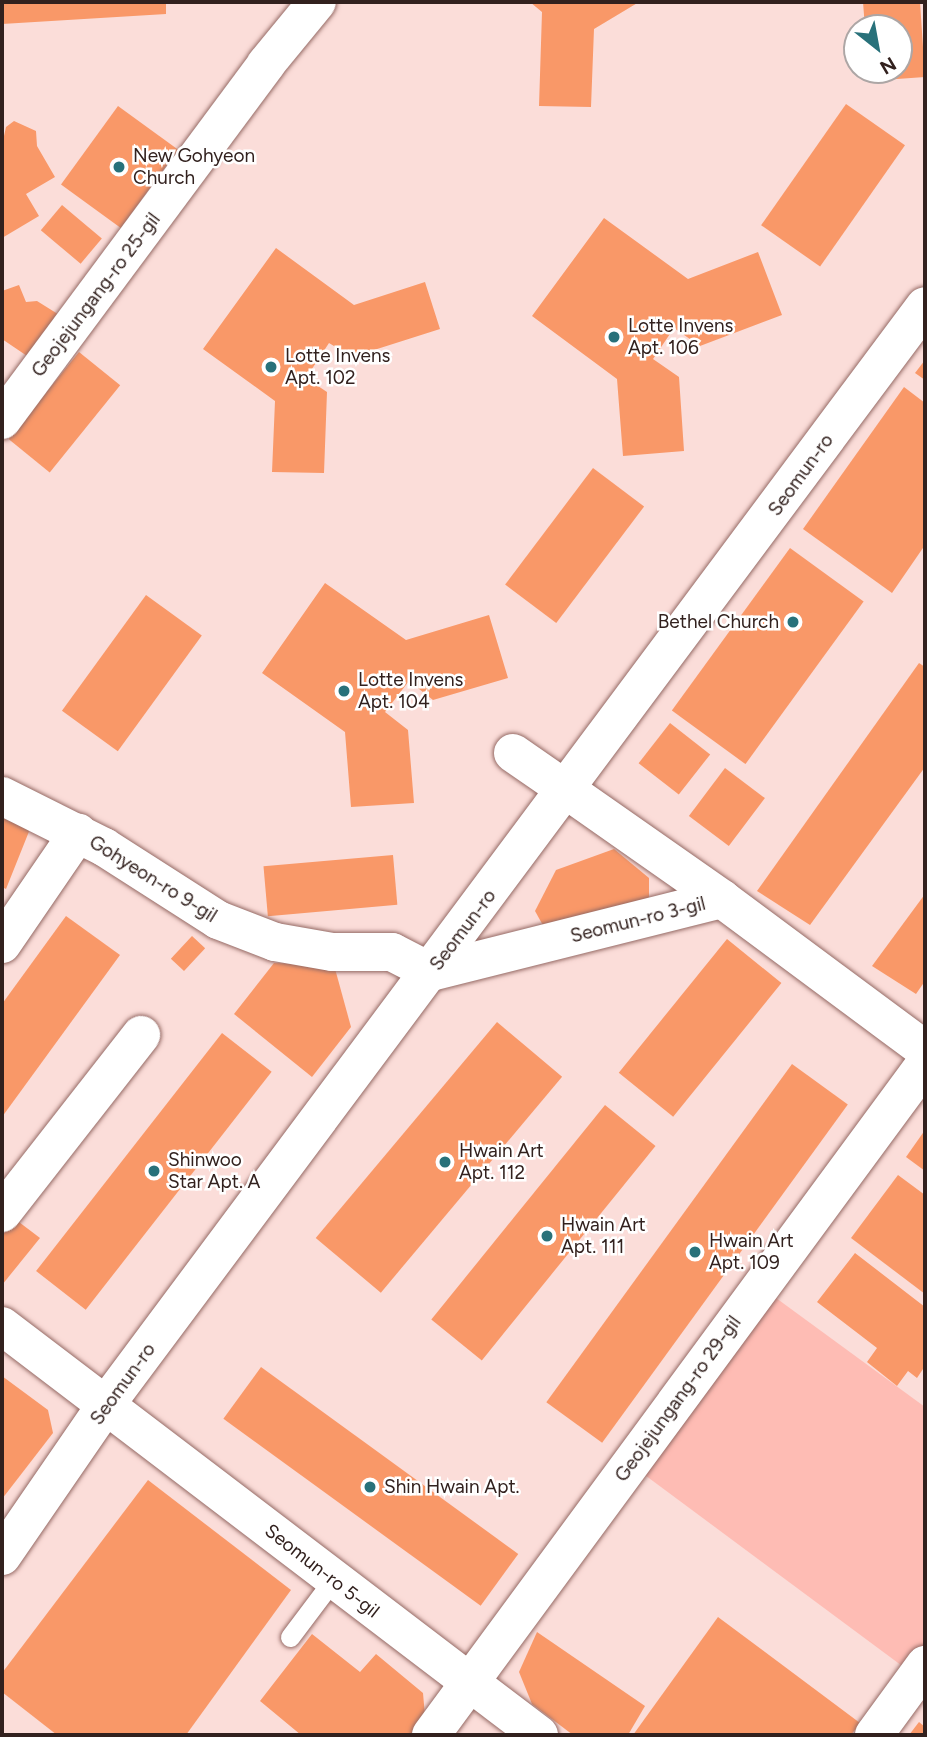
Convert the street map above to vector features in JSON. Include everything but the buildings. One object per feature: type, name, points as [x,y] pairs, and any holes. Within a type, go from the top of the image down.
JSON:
[{"type":"street","name":"Geojejungang-ro 25-gil","points":[[2,420],[265,64],[317,2]]},
{"type":"street","name":"Seomun-ro","points":[[2,1556],[107,1404],[568,791],[925,306]]},
{"type":"street","points":[[513,753],[722,899]]},
{"type":"street","name":"Gohyeon-ro 9-gil","points":[[2,796],[78,833],[218,920],[298,946],[332,953],[392,952],[431,972]]},
{"type":"street","points":[[2,944],[78,833]]},
{"type":"street","name":"Seomun-ro 3-gil","points":[[431,972],[722,899],[925,1049]]},
{"type":"street","points":[[2,1213],[141,1035]]},
{"type":"street","name":"Geojejungang-ro 29-gil","points":[[431,1735],[925,1064]]},
{"type":"street","name":"Seomun-ro 5-gil","points":[[2,1326],[107,1404],[468,1684],[539,1735]]},
{"type":"street","points":[[874,1735],[921,1682]]},
{"type":"lane","points":[[290,1637],[334,1580]]},
{"type":"shaded area","points":[[761,1287],[925,1407],[925,1665],[917,1677],[630,1464]]},
{"type":"place","name":"New Gohyeon Church","points":[[119,167]]},
{"type":"place","name":"Lotte Invens Apt. 106","points":[[614,337]]},
{"type":"place","name":"Lotte Invens Apt. 102","points":[[271,367]]},
{"type":"place","name":"Bethel Church","points":[[793,622]]},
{"type":"place","name":"Lotte Invens Apt. 104","points":[[344,691]]},
{"type":"place","name":"Hwain Art Apt. 112","points":[[445,1162]]},
{"type":"place","name":"Shinwoo Star Apt. A","points":[[154,1171]]},
{"type":"place","name":"Hwain Art Apt. 111","points":[[547,1236]]},
{"type":"place","name":"Hwain Art Apt. 109","points":[[695,1252]]},
{"type":"place","name":"Shin Hwain Apt.","points":[[370,1487]]}]
